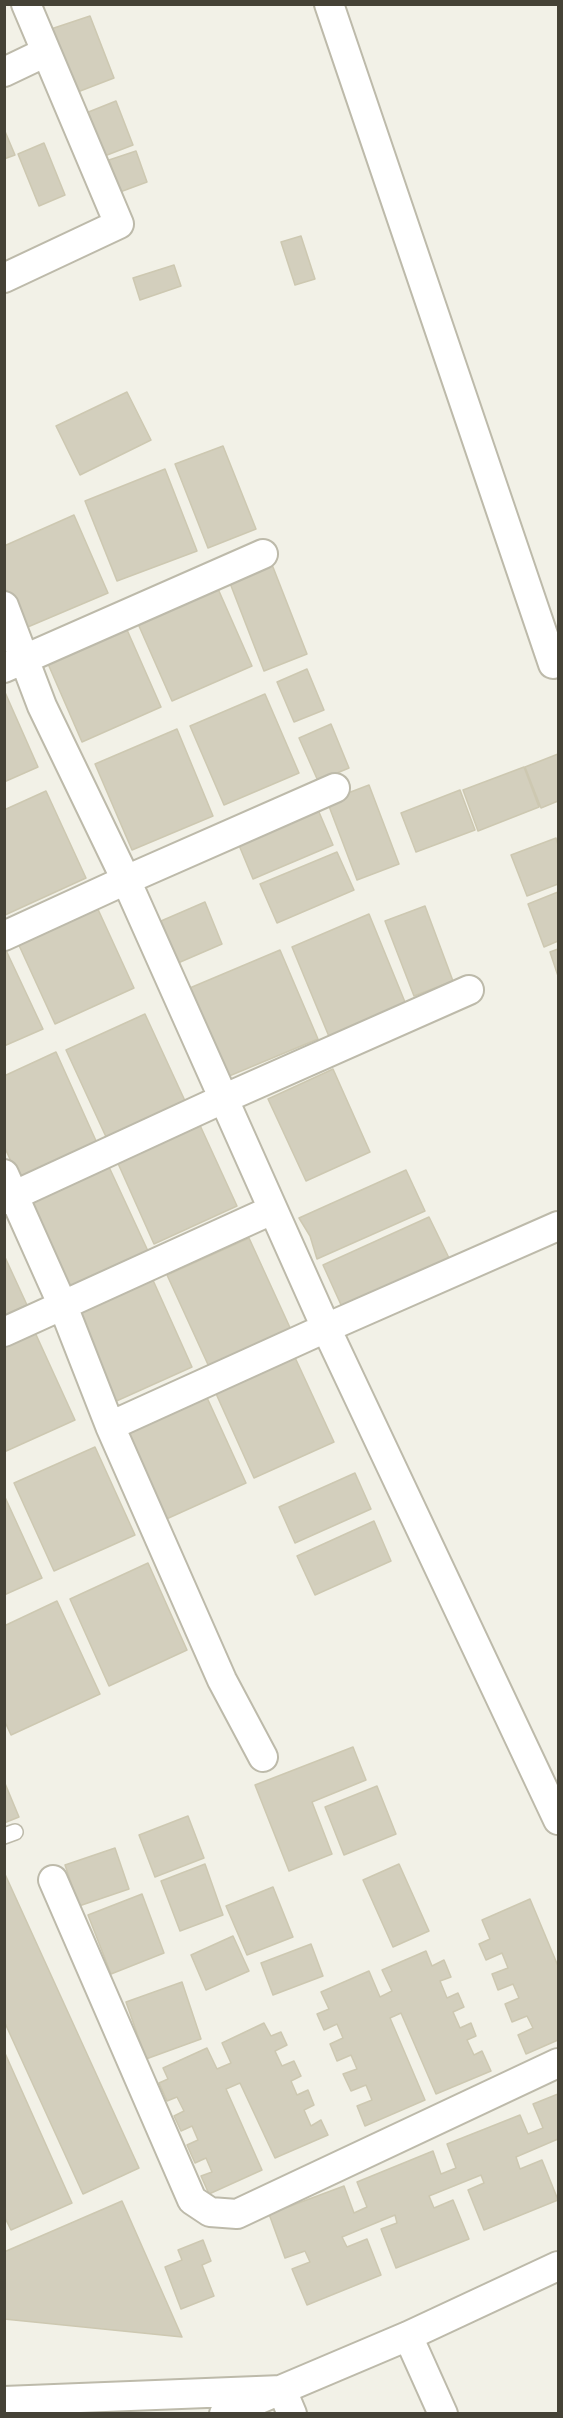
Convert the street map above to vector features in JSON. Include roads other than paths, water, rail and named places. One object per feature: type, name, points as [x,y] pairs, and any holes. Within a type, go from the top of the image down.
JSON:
[{"type":"street","points":[[4,278],[119,224],[26,4]]},
{"type":"street","points":[[329,4],[553,664],[558,662]]},
{"type":"street","points":[[4,72],[46,52]]},
{"type":"street","points":[[15,663],[263,554]]},
{"type":"street","points":[[4,606],[15,663],[42,706],[126,880],[326,1328],[558,1820]]},
{"type":"street","points":[[4,936],[334,788]]},
{"type":"street","points":[[263,1757],[222,1680],[110,1426],[63,1306],[8,1190],[223,1099],[469,990]]},
{"type":"street","points":[[4,1332],[272,1210]]},
{"type":"street","points":[[110,1426],[558,1226]]},
{"type":"street","points":[[53,1880],[192,2200],[210,2212],[237,2214],[558,2063]]},
{"type":"street","points":[[224,2414],[287,2402],[408,2336],[557,2272]]},
{"type":"street","points":[[408,2336],[443,2414]]},
{"type":"street","points":[[4,2401],[287,2402]]}]
